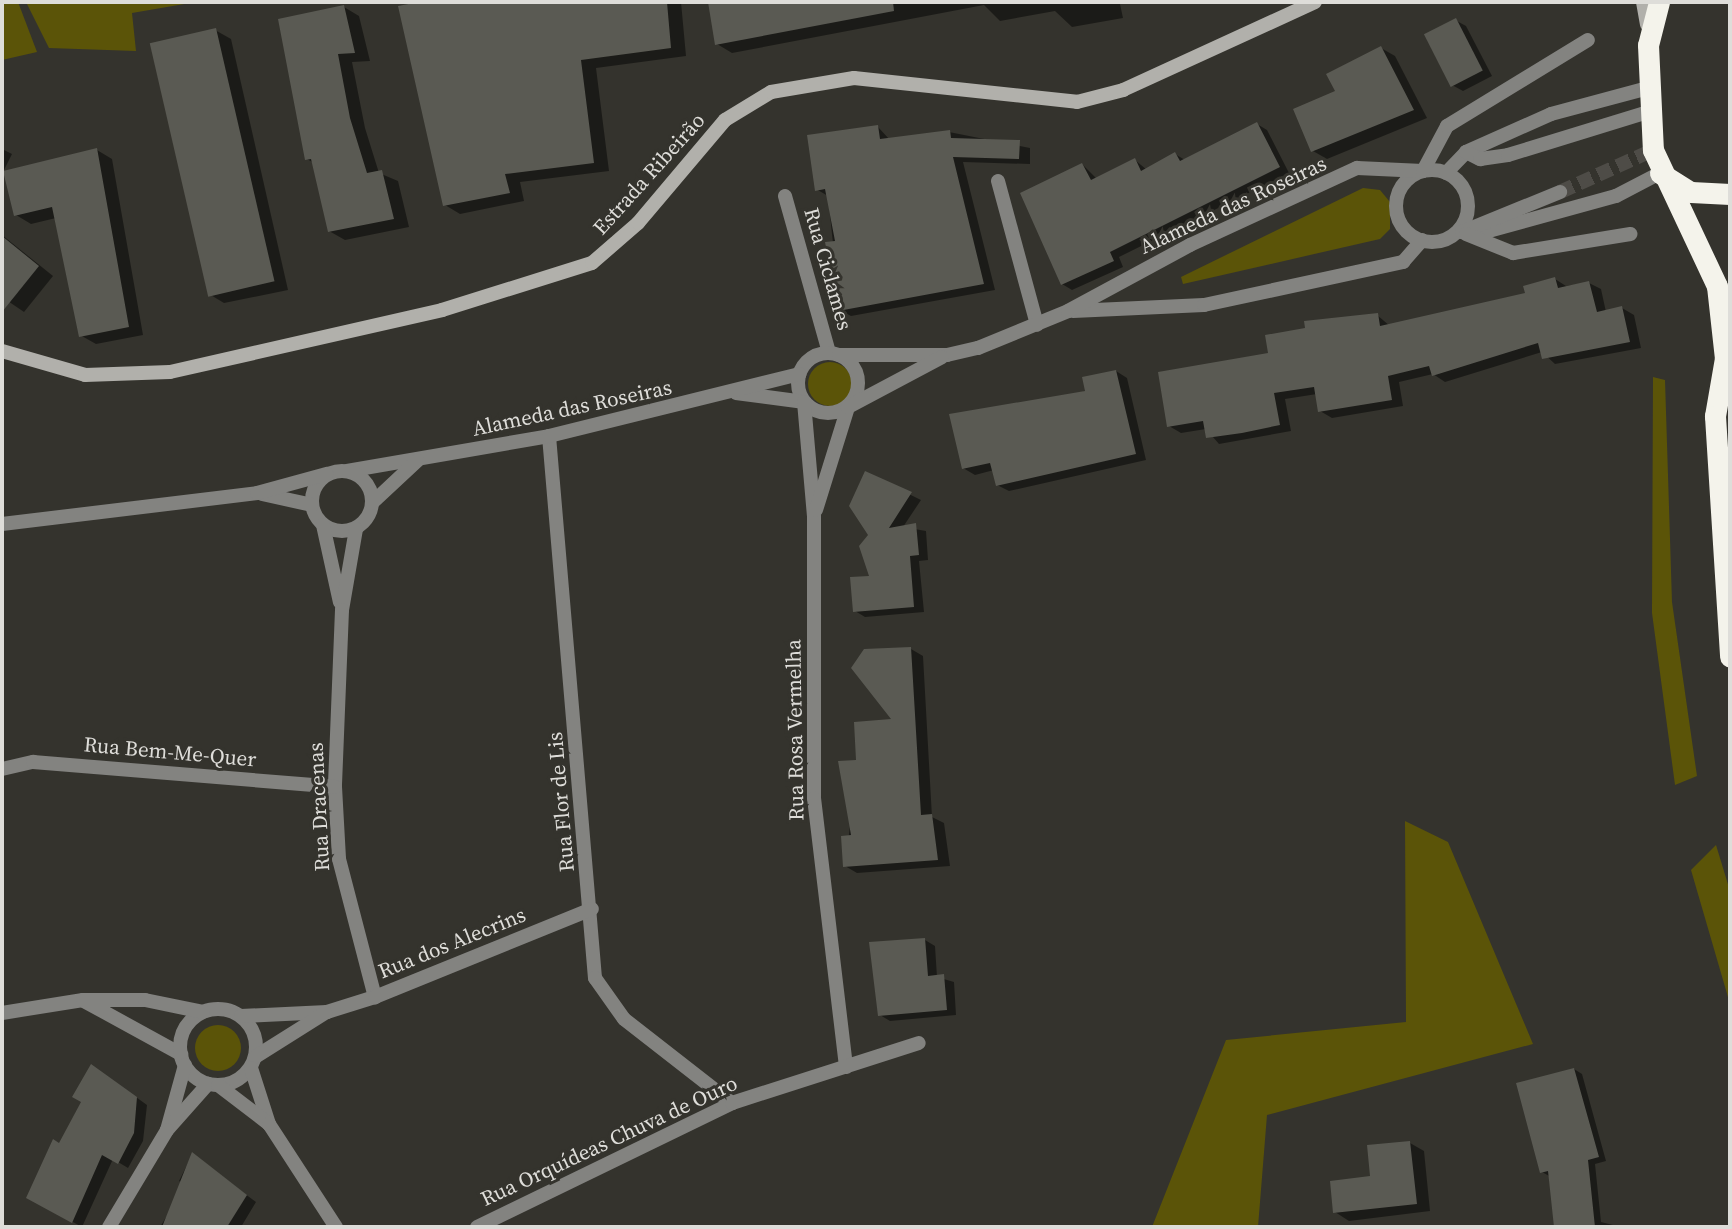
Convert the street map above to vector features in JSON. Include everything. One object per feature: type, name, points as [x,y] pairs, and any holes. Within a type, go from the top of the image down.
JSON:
[{"type":"highway","points":[[1659,2],[1648,35],[1648,112],[1660,173],[1717,286],[1725,358],[1714,416],[1719,535],[1730,657]]},
{"type":"highway","points":[[1660,173],[1691,192],[1730,194]]},
{"type":"highway","points":[[1719,535],[1730,428]]},
{"type":"street","name":"Estrada Ribeirão","points":[[2,351],[85,375],[170,372],[442,310],[592,263],[638,223],[725,120],[771,92],[854,78],[1077,102],[1123,90],[1315,2]]},
{"type":"street","points":[[1645,2],[1648,35]]},
{"type":"street","points":[[1423,171],[1446,173],[1464,189],[1467,212],[1446,239],[1422,240],[1403,227],[1396,205],[1404,183],[1423,171],[1447,126],[1588,40]]},
{"type":"street","points":[[1446,173],[1466,152],[1551,114],[1648,88]]},
{"type":"street","points":[[1466,152],[1480,159],[1508,155],[1648,112]]},
{"type":"street","name":"Alameda das Roseiras","points":[[848,407],[947,355],[1037,325],[1068,311],[1191,245],[1357,168],[1423,171]]},
{"type":"street","points":[[1462,232],[1474,235],[1616,196],[1660,173]]},
{"type":"street","points":[[998,181],[1037,325]]},
{"type":"street","points":[[1462,232],[1560,192]]},
{"type":"street","name":"Rua Ciclames","points":[[785,196],[834,354]]},
{"type":"street","points":[[1462,232],[1513,253],[1630,234]]},
{"type":"street","name":"Alameda das Roseiras","points":[[1068,311],[1204,305],[1403,262],[1422,240]]},
{"type":"street","points":[[834,354],[858,378],[848,407],[830,414],[804,402],[799,374],[810,359],[834,354]]},
{"type":"street","name":"Alameda das Roseiras","points":[[834,354],[947,355]]},
{"type":"street","name":"Alameda das Roseiras","points":[[347,471],[549,436],[736,393],[799,374]]},
{"type":"street","name":"Alameda das Roseiras","points":[[736,393],[804,402]]},
{"type":"street","name":"Rua Rosa Vermelha","points":[[804,402],[814,516],[814,798],[846,1067]]},
{"type":"street","name":"Rua Rosa Vermelha","points":[[814,516],[848,407]]},
{"type":"street","name":"Rua Flor de Lis","points":[[549,436],[592,909],[595,978],[603,996],[732,1103]]},
{"type":"street","points":[[257,493],[312,505],[323,525],[356,529],[372,503],[417,461]]},
{"type":"street","points":[[2,524],[257,493],[347,471],[364,483],[372,503]]},
{"type":"street","points":[[312,505],[326,474]]},
{"type":"street","name":"Rua Dracenas","points":[[323,525],[342,610]]},
{"type":"street","name":"Rua Dracenas","points":[[356,529],[342,610],[335,787],[339,859],[375,998]]},
{"type":"street","name":"Rua Bem-Me-Quer","points":[[2,769],[33,762],[335,787]]},
{"type":"street","name":"Rua dos Alecrins","points":[[241,1016],[327,1012],[375,998],[592,909]]},
{"type":"street","points":[[83,1000],[183,1059],[269,1124]]},
{"type":"street","points":[[2,1013],[83,1000],[145,1000],[203,1012],[241,1016],[255,1034],[253,1063],[269,1124],[336,1227]]},
{"type":"street","points":[[167,1130],[183,1059],[184,1029],[203,1012]]},
{"type":"street","name":"Rua dos Alecrins","points":[[253,1063],[327,1012]]},
{"type":"street","name":"Rua Orquídeas Chuva de Ouro","points":[[477,1227],[732,1103],[919,1043]]},
{"type":"street","points":[[109,1227],[167,1130],[213,1084],[253,1063]]},
{"type":"shaded area","points":[[2,2],[18,2],[37,52],[2,60]]},
{"type":"shaded area","points":[[26,2],[196,2],[132,13],[136,51],[49,48]]},
{"type":"shaded area","points":[[1363,188],[1380,190],[1390,202],[1390,229],[1380,239],[1183,284],[1181,277]]},
{"type":"shaded area","points":[[830,362],[845,369],[852,384],[845,399],[830,406],[815,399],[808,384],[815,369]]},
{"type":"shaded area","points":[[1653,377],[1665,380],[1672,602],[1697,776],[1675,785],[1652,613]]},
{"type":"shaded area","points":[[1405,821],[1448,842],[1533,1044],[1267,1115],[1258,1227],[1152,1227],[1226,1040],[1406,1022]]},
{"type":"shaded area","points":[[1716,845],[1730,891],[1730,1004],[1691,870]]},
{"type":"shaded area","points":[[218,1025],[235,1031],[241,1048],[235,1065],[218,1071],[201,1065],[195,1048],[201,1031]]},
{"type":"building","points":[[419,2],[667,2],[671,48],[581,60],[594,163],[505,174],[510,193],[443,206],[398,6]]},
{"type":"building","points":[[708,2],[893,2],[894,11],[715,45]]},
{"type":"building","points":[[344,5],[355,53],[338,54],[350,118],[367,173],[382,170],[394,219],[328,232],[311,159],[305,160],[278,19]]},
{"type":"building","points":[[1456,18],[1483,71],[1451,87],[1424,34]]},
{"type":"building","points":[[216,28],[274,281],[208,297],[150,43]]},
{"type":"building","points":[[1381,46],[1414,110],[1311,152],[1293,109],[1335,91],[1326,74]]},
{"type":"building","points":[[1257,122],[1280,167],[1110,252],[1114,261],[1061,285],[1020,193],[1082,163],[1091,180],[1135,158],[1141,171],[1175,152],[1180,161]]},
{"type":"building","points":[[878,125],[880,139],[950,130],[951,138],[1020,140],[1019,159],[953,157],[984,284],[838,311],[825,242],[835,241],[825,189],[815,191],[807,135]]},
{"type":"building","points":[[97,148],[129,327],[79,337],[52,207],[14,216],[3,171]]},
{"type":"building","points":[[2,236],[39,266],[2,312]]},
{"type":"building","points":[[1555,277],[1558,288],[1589,281],[1597,312],[1622,306],[1630,342],[1542,359],[1538,343],[1432,376],[1429,366],[1388,376],[1392,400],[1318,412],[1314,387],[1274,393],[1280,425],[1242,433],[1206,438],[1203,421],[1167,427],[1158,372],[1268,353],[1265,335],[1305,328],[1304,321],[1378,313],[1380,326],[1525,293],[1523,286]]},
{"type":"building","points":[[1116,370],[1136,454],[996,486],[990,463],[962,469],[949,414],[1085,391],[1082,377]]},
{"type":"building","points":[[865,471],[912,492],[889,528],[916,523],[919,555],[910,556],[914,607],[853,612],[850,577],[869,576],[859,546],[868,535],[849,506]]},
{"type":"building","points":[[911,647],[921,815],[932,814],[938,860],[843,867],[841,836],[851,835],[838,761],[856,760],[854,722],[891,719],[851,668],[864,649]]},
{"type":"building","points":[[925,938],[928,976],[944,974],[947,1010],[878,1016],[869,942]]},
{"type":"building","points":[[91,1064],[137,1097],[134,1133],[118,1164],[102,1155],[72,1223],[26,1198],[53,1139],[59,1143],[81,1102],[72,1097]]},
{"type":"building","points":[[1574,1068],[1599,1157],[1588,1160],[1595,1227],[1554,1227],[1548,1171],[1540,1173],[1516,1083]]},
{"type":"building","points":[[1410,1141],[1417,1204],[1333,1213],[1330,1181],[1370,1176],[1367,1145]]},
{"type":"building","points":[[192,1152],[247,1195],[227,1227],[162,1227]]},
{"type":"tunnel","points":[[1560,192],[1653,150]]}]
